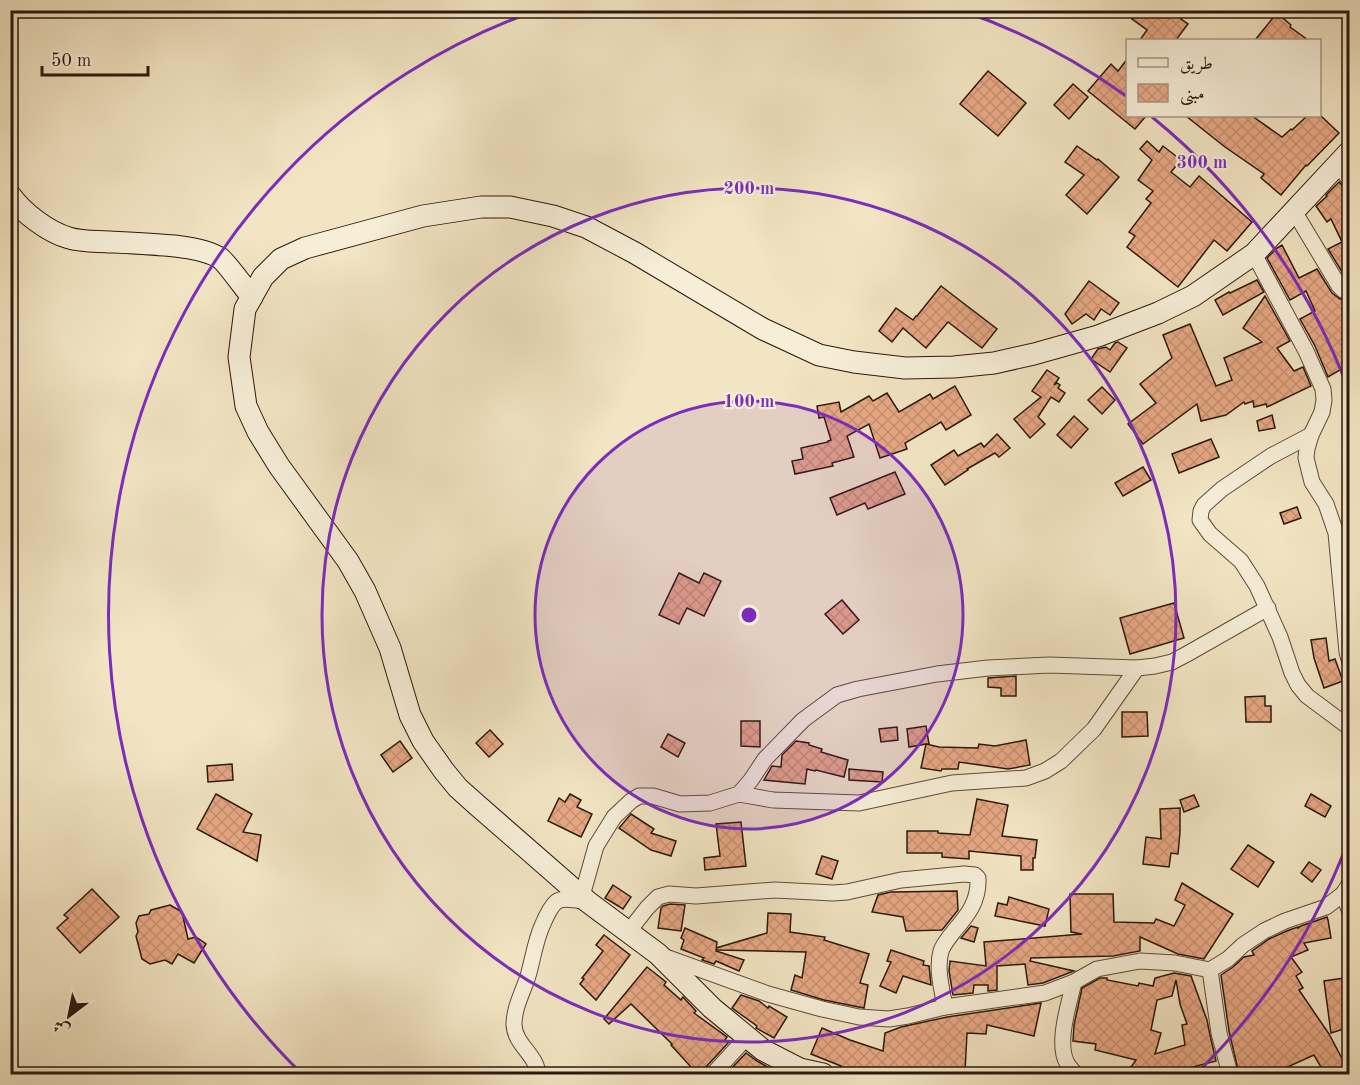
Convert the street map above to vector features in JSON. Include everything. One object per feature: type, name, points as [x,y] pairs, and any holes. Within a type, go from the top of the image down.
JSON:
[{"type":"street","points":[[823,1074],[800,1069],[763,1050],[712,1008],[658,954],[585,899],[458,788],[444,771],[423,741],[410,715],[390,648],[365,591],[348,561],[279,466],[258,432],[246,406],[239,357],[245,309],[263,277],[281,259],[305,248],[423,216],[482,207],[510,207],[553,216],[586,227],[763,328],[819,355],[854,363],[905,368],[954,368],[994,363],[1098,336],[1158,313],[1193,296],[1254,254],[1294,211],[1347,171]]},
{"type":"street","points":[[10,195],[34,219],[69,238],[191,248],[208,253],[222,259],[252,297]]},
{"type":"street","points":[[1294,211],[1339,286],[1350,292]]},
{"type":"street","points":[[1254,254],[1323,389],[1322,412],[1306,449],[1306,459],[1312,482],[1326,504],[1336,533],[1347,652],[1350,663]]},
{"type":"street","points":[[1311,435],[1271,456],[1222,489],[1204,505],[1200,520],[1210,534],[1241,561],[1257,586],[1298,685],[1307,696],[1350,728]]},
{"type":"street","points":[[740,794],[765,759],[803,720],[837,695],[938,674],[988,668],[1049,665],[1137,668],[1172,662],[1268,608]]},
{"type":"street","points":[[585,899],[596,846],[614,817],[639,796],[652,796],[680,804],[710,803],[740,794],[773,800],[858,803],[952,783],[1026,778],[1045,771],[1061,761],[1094,729],[1137,668]]},
{"type":"street","points":[[629,931],[658,897],[669,894],[696,896],[775,890],[833,893],[901,880],[975,875],[979,881],[977,897],[970,912],[946,941],[938,963],[945,1006]]},
{"type":"street","points":[[1346,888],[1350,912]]},
{"type":"street","points":[[658,954],[768,994],[822,1010],[859,1017],[888,1019],[945,1006],[1045,993],[1074,982],[1097,969],[1140,961],[1175,963],[1209,970],[1228,959],[1243,945],[1264,931],[1326,907],[1346,888]]},
{"type":"street","points":[[538,1074],[537,1067],[516,1036],[515,1010],[527,979],[542,926],[555,903],[564,899],[585,899]]},
{"type":"street","points":[[1209,970],[1219,1032],[1230,1074]]},
{"type":"street","points":[[1074,982],[1062,1034],[1066,1063],[1076,1074]]},
{"type":"street","points":[[713,1074],[747,1037]]},
{"type":"building","points":[[1139,10],[1186,10],[1181,19],[1188,24],[1177,39],[1141,39],[1147,30],[1132,19]]},
{"type":"building","points":[[1277,13],[1291,25],[1290,27],[1307,39],[1256,39]]},
{"type":"building","points":[[1126,61],[1126,117],[1145,117],[1135,129],[1088,91],[1111,64],[1118,71]]},
{"type":"building","points":[[988,71],[1026,103],[998,136],[960,104]]},
{"type":"building","points":[[1073,84],[1088,97],[1069,119],[1054,105]]},
{"type":"building","points":[[1321,116],[1339,133],[1306,165],[1281,195],[1261,178],[1264,174],[1187,117],[1253,117],[1282,137],[1306,117]]},
{"type":"building","points":[[1147,141],[1159,152],[1163,146],[1181,160],[1171,172],[1190,187],[1199,176],[1252,222],[1227,251],[1214,240],[1178,287],[1127,247],[1135,236],[1129,232],[1151,203],[1146,199],[1153,191],[1138,180],[1152,160],[1140,149]]},
{"type":"building","points":[[1077,146],[1098,159],[1119,177],[1087,214],[1066,195],[1084,175],[1065,162]]},
{"type":"building","points":[[1339,182],[1350,195],[1350,282],[1328,249],[1342,242],[1331,219],[1327,222],[1316,206]]},
{"type":"building","points":[[1282,245],[1299,278],[1317,269],[1332,293],[1340,299],[1350,301],[1350,364],[1328,377],[1300,319],[1315,311],[1306,291],[1290,300],[1267,258]]},
{"type":"building","points":[[1257,280],[1264,292],[1223,315],[1215,300]]},
{"type":"building","points":[[1089,281],[1119,303],[1110,315],[1101,309],[1094,320],[1086,314],[1072,324],[1065,314]]},
{"type":"building","points":[[941,286],[997,329],[982,348],[948,322],[926,348],[903,328],[892,342],[879,331],[896,308],[913,320]]},
{"type":"building","points":[[1265,296],[1290,341],[1277,348],[1294,371],[1303,367],[1311,386],[1267,407],[1266,404],[1254,407],[1253,401],[1245,404],[1244,402],[1226,415],[1201,421],[1197,404],[1143,444],[1128,424],[1156,403],[1140,384],[1172,358],[1163,335],[1190,324],[1216,386],[1232,380],[1224,358],[1262,342],[1243,328]]},
{"type":"building","points":[[1118,342],[1127,348],[1110,372],[1091,359],[1098,349],[1106,347],[1110,350]]},
{"type":"building","points":[[1047,370],[1059,378],[1054,385],[1057,383],[1060,385],[1058,388],[1065,393],[1059,402],[1051,397],[1038,417],[1045,424],[1030,438],[1014,419],[1041,397],[1032,391]]},
{"type":"building","points":[[955,386],[971,415],[946,430],[941,422],[905,443],[907,449],[880,458],[869,424],[847,436],[854,457],[832,463],[833,466],[795,474],[792,461],[803,459],[801,448],[831,440],[824,417],[819,418],[817,406],[839,402],[841,412],[869,396],[873,401],[887,393],[899,412],[930,394],[933,399]]},
{"type":"building","points":[[1102,387],[1115,400],[1102,414],[1088,400]]},
{"type":"building","points":[[1272,415],[1275,428],[1259,431],[1257,421]]},
{"type":"building","points":[[1074,416],[1088,429],[1071,448],[1057,435]]},
{"type":"building","points":[[997,434],[1010,448],[999,457],[995,453],[945,485],[931,465],[954,450],[958,456],[981,443],[984,447]]},
{"type":"building","points":[[1211,439],[1219,457],[1179,473],[1172,454]]},
{"type":"building","points":[[1143,467],[1151,480],[1123,496],[1115,483]]},
{"type":"building","points":[[895,472],[905,494],[868,509],[865,503],[837,515],[830,498]]},
{"type":"building","points":[[1297,507],[1301,518],[1284,524],[1280,513]]},
{"type":"building","points":[[679,573],[699,583],[704,573],[721,581],[704,616],[687,608],[679,624],[659,615]]},
{"type":"building","points":[[842,600],[859,620],[843,634],[825,614]]},
{"type":"building","points":[[1174,603],[1184,638],[1130,654],[1120,618]]},
{"type":"building","points":[[1326,638],[1329,661],[1335,659],[1343,681],[1324,688],[1314,658],[1311,640]]},
{"type":"building","points":[[1016,676],[1016,696],[1001,696],[1001,688],[988,687],[988,678]]},
{"type":"building","points":[[1265,696],[1265,706],[1271,706],[1271,722],[1246,722],[1245,697]]},
{"type":"building","points":[[1122,712],[1147,712],[1148,736],[1122,737]]},
{"type":"building","points":[[741,721],[760,721],[760,747],[741,746]]},
{"type":"building","points":[[926,726],[929,744],[909,747],[907,729]]},
{"type":"building","points":[[897,727],[898,740],[881,742],[879,729]]},
{"type":"building","points":[[490,730],[503,744],[489,757],[476,743]]},
{"type":"building","points":[[668,734],[685,743],[678,757],[661,747]]},
{"type":"building","points":[[1026,740],[1030,765],[1008,769],[959,762],[958,769],[942,769],[941,771],[921,768],[926,744],[939,747],[978,748],[979,744],[995,746]]},
{"type":"building","points":[[400,741],[412,758],[393,772],[381,755]]},
{"type":"building","points":[[796,741],[809,743],[809,745],[822,749],[821,752],[848,760],[844,777],[807,769],[805,784],[764,780],[772,766],[781,767],[782,755]]},
{"type":"building","points":[[232,764],[233,780],[208,782],[207,766]]},
{"type":"building","points":[[849,769],[883,772],[882,782],[849,780]]},
{"type":"building","points":[[216,794],[252,814],[243,832],[261,835],[257,861],[197,829]]},
{"type":"building","points":[[570,794],[581,800],[577,807],[592,814],[581,837],[548,821],[559,798],[565,802]]},
{"type":"building","points":[[1311,794],[1331,806],[1325,817],[1305,806]]},
{"type":"building","points":[[1194,795],[1199,806],[1184,812],[1180,800]]},
{"type":"building","points":[[977,799],[1008,805],[1002,836],[1037,840],[1033,870],[1021,870],[1021,856],[969,851],[969,859],[942,857],[942,853],[907,853],[907,831],[938,831],[938,833],[970,835]]},
{"type":"building","points":[[1180,808],[1178,854],[1171,853],[1169,867],[1143,864],[1146,837],[1161,839],[1160,809]]},
{"type":"building","points":[[631,814],[654,829],[651,833],[676,841],[671,856],[651,850],[619,828]]},
{"type":"building","points":[[741,822],[746,866],[705,870],[704,858],[720,856],[716,824]]},
{"type":"building","points":[[1248,845],[1274,862],[1258,887],[1231,869]]},
{"type":"building","points":[[822,856],[838,861],[832,879],[816,874]]},
{"type":"building","points":[[1309,862],[1321,870],[1312,882],[1301,873]]},
{"type":"building","points":[[1182,883],[1233,914],[1204,959],[1178,954],[1140,937],[1140,951],[1113,956],[1031,958],[1030,961],[1074,971],[1043,983],[1028,985],[1025,964],[997,966],[997,990],[988,991],[988,985],[974,985],[973,993],[953,995],[949,971],[950,961],[986,966],[984,942],[1082,934],[1071,932],[1070,894],[1113,894],[1114,922],[1154,923],[1156,919],[1174,926],[1185,905],[1175,900]]},
{"type":"building","points":[[613,885],[631,897],[623,909],[605,898]]},
{"type":"building","points":[[92,889],[119,917],[80,953],[57,928],[68,918],[64,915]]},
{"type":"building","points":[[957,891],[958,910],[942,930],[906,931],[903,917],[872,912],[878,895],[891,892]]},
{"type":"building","points":[[1009,897],[1049,909],[1045,926],[995,916],[998,903],[1007,905]]},
{"type":"building","points":[[670,904],[685,905],[681,931],[658,928],[661,908]]},
{"type":"building","points":[[170,905],[182,912],[188,939],[196,937],[206,944],[194,963],[178,954],[172,964],[165,960],[150,964],[142,959],[136,936],[138,932],[136,923],[139,916]]},
{"type":"building","points":[[768,913],[791,914],[790,932],[825,937],[824,940],[869,954],[860,983],[868,985],[864,1008],[824,1000],[791,990],[795,975],[802,978],[806,952],[717,950],[716,948],[767,933]]},
{"type":"building","points":[[1327,917],[1331,938],[1304,943],[1308,950],[1291,957],[1302,972],[1296,976],[1303,988],[1299,990],[1329,1034],[1346,1066],[1343,1068],[1348,1074],[1325,1074],[1314,1055],[1272,1074],[1239,1074],[1229,1031],[1221,975],[1244,957],[1254,955],[1252,951],[1269,939]]},
{"type":"building","points":[[971,926],[978,928],[974,942],[961,938]]},
{"type":"building","points":[[685,928],[717,942],[716,951],[744,960],[739,971],[716,961],[714,964],[702,960],[704,958],[681,949],[684,940],[681,938]]},
{"type":"building","points":[[604,935],[630,955],[596,1000],[580,984],[603,951],[596,945]]},
{"type":"building","points":[[891,950],[924,961],[923,965],[929,966],[931,985],[903,976],[896,993],[880,986],[891,962],[887,961]]},
{"type":"building","points":[[647,967],[666,982],[664,985],[681,1000],[683,997],[696,1011],[694,1013],[727,1037],[725,1040],[729,1042],[706,1067],[704,1074],[686,1074],[691,1067],[672,1044],[631,1004],[609,1024],[604,1019]]},
{"type":"building","points":[[1174,973],[1191,976],[1207,1020],[1216,1061],[1166,1074],[1126,1074],[1136,1060],[1095,1050],[1096,1044],[1073,1041],[1082,988],[1100,978],[1138,986],[1139,983],[1153,986],[1155,978]],"holes":[[[1176,980],[1180,1004],[1187,1024],[1182,1025],[1185,1045],[1155,1054],[1161,1033],[1151,1030],[1157,1000],[1172,996]]]},
{"type":"building","points":[[1344,978],[1350,1027],[1331,1033],[1324,981]]},
{"type":"building","points":[[741,995],[759,1001],[787,1017],[774,1038],[756,1028],[757,1026],[732,1008]]},
{"type":"building","points":[[1041,1003],[1034,1036],[987,1025],[986,1034],[967,1033],[965,1072],[929,1070],[929,1074],[856,1074],[840,1069],[841,1066],[811,1054],[822,1028],[883,1051],[885,1033],[901,1027],[947,1017]]},
{"type":"building","points":[[746,1053],[757,1061],[780,1074],[726,1074]]}]
